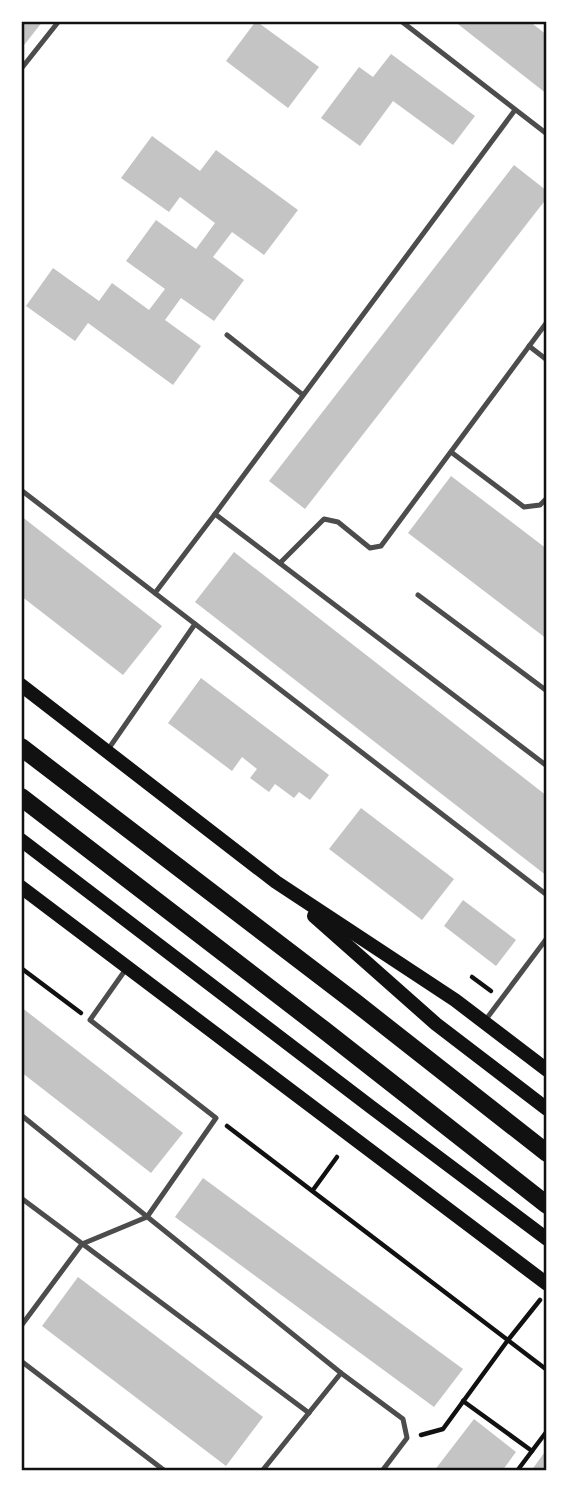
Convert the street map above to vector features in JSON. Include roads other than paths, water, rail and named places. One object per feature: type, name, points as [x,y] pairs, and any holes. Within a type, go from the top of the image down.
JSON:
[{"type":"main road","points":[[21,685],[276,882],[436,1024],[545,1108]]},
{"type":"main road","points":[[21,747],[547,1153]]},
{"type":"main road","points":[[21,797],[547,1205]]},
{"type":"main road","points":[[21,840],[547,1239]]},
{"type":"main road","points":[[276,882],[455,1000],[547,1070]]},
{"type":"main road","points":[[21,887],[547,1284]]},
{"type":"lane","points":[[21,69],[59,21]]},
{"type":"lane","points":[[401,21],[547,134]]},
{"type":"lane","points":[[155,593],[515,110]]},
{"type":"lane","points":[[280,563],[324,519],[338,522],[370,548],[381,546],[547,323]]},
{"type":"lane","points":[[227,335],[303,395]]},
{"type":"lane","points":[[529,346],[547,360]]},
{"type":"lane","points":[[451,452],[524,507],[540,505],[547,498]]},
{"type":"lane","points":[[21,490],[547,895]]},
{"type":"lane","points":[[215,514],[547,766]]},
{"type":"lane","points":[[418,595],[547,691]]},
{"type":"lane","points":[[107,751],[195,624]]},
{"type":"lane","points":[[484,1022],[547,938]]},
{"type":"lane","points":[[21,1326],[82,1244],[147,1217],[216,1118],[90,1020],[128,967]]},
{"type":"lane","points":[[21,1115],[341,1373],[403,1419],[407,1438],[382,1471]]},
{"type":"lane","points":[[21,1198],[309,1413]]},
{"type":"lane","points":[[21,1361],[165,1471]]},
{"type":"lane","points":[[262,1471],[341,1373]]}]
